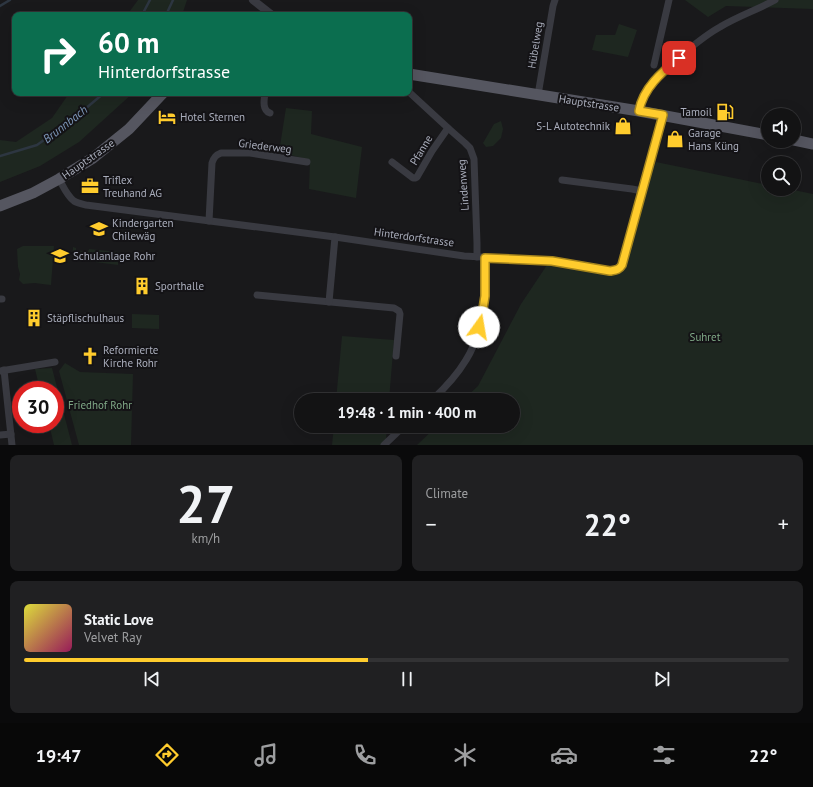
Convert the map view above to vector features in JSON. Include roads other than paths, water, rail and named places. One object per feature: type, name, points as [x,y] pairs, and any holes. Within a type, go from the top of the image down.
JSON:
[{"type":"main road","name":"Hauptstrasse","points":[[412,74],[663,115],[761,134]]},
{"type":"main road","name":"Hauptstrasse","points":[[0,206],[33,193],[93,158],[129,129],[160,96]]},
{"type":"main road","points":[[801,141],[813,144]]},
{"type":"street","name":"Hübelweg","points":[[538,95],[555,0]]},
{"type":"street","points":[[654,65],[669,0]]},
{"type":"street","points":[[639,111],[640,103],[649,87],[687,51],[721,26],[775,0]]},
{"type":"street","points":[[259,2],[269,12]]},
{"type":"street","name":"Lindenweg","points":[[412,95],[470,148],[474,159],[477,257]]},
{"type":"street","points":[[265,96],[265,108],[266,111],[270,113]]},
{"type":"street","name":"Hinterdorfstrasse","points":[[59,179],[73,200],[77,203],[86,205],[335,237],[464,256],[552,261],[610,271],[616,270],[622,265],[663,115]]},
{"type":"street","name":"Pfanne","points":[[392,162],[413,178],[417,177],[432,151],[448,128]]},
{"type":"street","name":"Griederweg","points":[[209,221],[212,163],[217,154],[250,153],[307,162]]},
{"type":"street","points":[[562,180],[642,191]]},
{"type":"street","points":[[329,302],[335,237]]},
{"type":"street","points":[[439,393],[467,360],[472,350],[484,307],[486,285],[485,258]]},
{"type":"street","points":[[257,296],[394,308],[399,311],[400,314],[396,356]]},
{"type":"street","points":[[12,445],[2,370],[55,362]]},
{"type":"street","points":[[384,445],[397,433]]},
{"type":"street","points":[[0,435],[11,434]]},
{"type":"waterway","points":[[0,6],[10,0]]},
{"type":"waterway","points":[[144,12],[150,0]]},
{"type":"waterway","name":"Brunnbach","points":[[167,12],[173,0]]},
{"type":"waterway","name":"Brunnbach","points":[[0,156],[37,145],[72,120],[100,96]]},
{"type":"place","name":"Tamoil","points":[[725,112]]},
{"type":"place","name":"Hotel Sternen","points":[[167,117]]},
{"type":"place","name":"S-L Autotechnik","points":[[623,126]]},
{"type":"place","name":"Garage Hans Küng","points":[[675,139]]},
{"type":"place","name":"Triflex Treuhand AG","points":[[90,186]]},
{"type":"place","name":"Kindergarten Chilewäg","points":[[99,229]]},
{"type":"place","name":"Schulanlage Rohr","points":[[60,256]]},
{"type":"place","name":"Sporthalle","points":[[142,286]]},
{"type":"place","name":"Stäpflischulhaus","points":[[34,318]]},
{"type":"place","name":"Reformierte Kirche Rohr","points":[[90,356]]},
{"type":"park label","name":"Suhret","points":[[705,337]]},
{"type":"park label","name":"Friedhof Rohr","points":[[100,405]]}]
